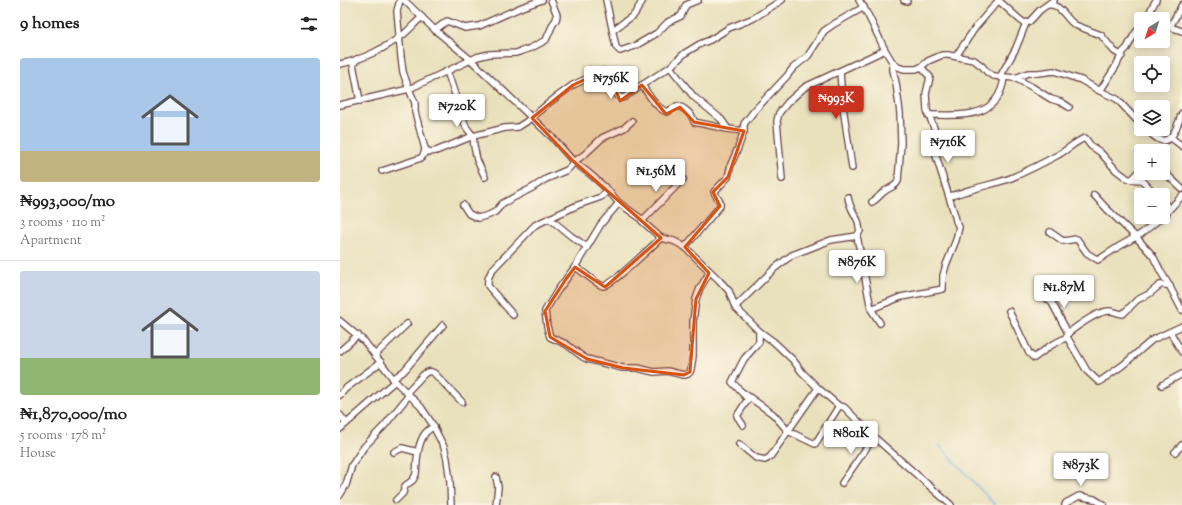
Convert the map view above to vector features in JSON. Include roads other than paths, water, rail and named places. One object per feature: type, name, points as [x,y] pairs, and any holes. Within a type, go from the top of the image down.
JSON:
[{"type":"street","points":[[382,172],[421,158],[425,149],[415,112],[415,103],[403,72],[397,11],[400,0]]},
{"type":"street","points":[[404,0],[435,30],[472,60],[552,137],[572,162],[590,174],[607,189],[619,203],[643,220],[642,221],[661,238],[674,241],[685,247],[729,291],[734,307],[759,331],[789,356],[818,388],[839,406],[844,407],[874,437],[951,505]]},
{"type":"street","points":[[435,30],[447,21],[465,28],[479,26],[542,0]]},
{"type":"street","points":[[340,105],[409,89],[472,60],[489,54],[516,54],[540,44],[546,40],[556,20],[557,15],[552,0]]},
{"type":"street","points":[[606,0],[616,47],[620,51],[635,46],[657,33],[668,22],[681,16],[686,5],[698,0]]},
{"type":"street","points":[[613,30],[634,15],[643,0]]},
{"type":"street","points":[[425,149],[429,152],[436,151],[473,136],[506,128],[518,127],[532,118],[573,85],[603,71],[608,74],[621,98],[625,97],[670,67],[685,53],[729,28],[754,18],[782,0]]},
{"type":"street","points":[[859,0],[885,50],[893,63],[898,67],[904,69],[916,69],[921,67],[928,60],[942,55],[974,60],[990,75],[1015,78],[1069,107]]},
{"type":"street","points":[[956,56],[975,28],[998,0],[1019,19],[1026,23]]},
{"type":"street","points":[[928,115],[969,114],[986,110],[996,101],[1003,89],[1002,77],[1026,23],[1054,0]]},
{"type":"street","points":[[1150,12],[1156,0]]},
{"type":"street","points":[[1048,5],[1052,4],[1056,6],[1075,25],[1101,35],[1114,51],[1122,56]]},
{"type":"street","points":[[1182,5],[1170,27],[1182,31]]},
{"type":"street","points":[[685,247],[720,206],[720,202],[714,192],[728,177],[731,164],[744,131],[744,124],[796,65],[808,56],[824,32],[834,24],[864,8]]},
{"type":"street","points":[[340,64],[347,63],[383,48],[404,34],[422,17]]},
{"type":"street","points":[[1100,91],[1123,52],[1134,37]]},
{"type":"street","points":[[782,179],[776,121],[779,114],[791,99],[802,89],[885,50]]},
{"type":"street","points":[[357,59],[354,64],[360,101]]},
{"type":"street","points":[[872,202],[886,190],[895,186],[898,181],[901,143],[900,113],[893,63]]},
{"type":"street","points":[[670,67],[694,97],[728,129]]},
{"type":"street","points":[[871,309],[901,296],[943,289],[942,276],[959,228],[936,156],[935,128],[928,115],[926,94],[930,77],[921,67]]},
{"type":"street","points":[[447,71],[466,127],[473,136],[477,160],[485,176]]},
{"type":"street","points":[[840,71],[842,100],[852,168]]},
{"type":"street","points":[[1015,78],[1028,73],[1038,74],[1054,71],[1081,80],[1117,99],[1134,117]]},
{"type":"street","points":[[642,85],[657,105],[665,112],[680,106],[693,118],[694,122],[744,131]]},
{"type":"street","points":[[1154,136],[1159,140],[1170,137],[1175,132],[1182,113]]},
{"type":"street","points":[[463,205],[469,214],[478,218],[489,215],[495,212],[503,203],[546,179],[567,170],[571,166],[572,162],[585,154],[602,138],[624,128],[632,122]]},
{"type":"street","points":[[1170,137],[1182,146]]},
{"type":"street","points":[[949,196],[985,187],[1032,169],[1084,138],[1091,146],[1100,152],[1116,170],[1128,178],[1142,180],[1149,188]]},
{"type":"street","points":[[1170,178],[1182,189]]},
{"type":"street","points":[[643,220],[683,179]]},
{"type":"street","points":[[513,315],[488,286],[488,277],[493,269],[539,222],[601,197],[605,194],[607,189]]},
{"type":"street","points":[[1094,195],[1153,256],[1182,310]]},
{"type":"street","points":[[1170,209],[1182,196]]},
{"type":"street","points":[[848,197],[848,201],[858,222],[860,231],[857,236],[871,309],[880,323]]},
{"type":"street","points":[[619,203],[601,224],[575,267],[545,311],[550,337],[566,344],[587,359],[622,368],[638,368],[654,372],[667,371],[684,375],[688,374],[691,369],[693,350],[693,321],[696,299],[700,288],[709,273],[708,270]]},
{"type":"street","points":[[549,218],[570,236],[587,247]]},
{"type":"street","points":[[1050,232],[1063,241],[1078,239],[1087,253],[1098,260],[1141,234],[1153,224]]},
{"type":"street","points":[[734,307],[792,254],[832,240],[857,236]]},
{"type":"street","points":[[575,267],[597,283],[607,286],[661,238]]},
{"type":"street","points":[[1009,311],[1028,353],[1034,358],[1095,315],[1110,311],[1123,314],[1137,300],[1160,286],[1167,285],[1170,287]]},
{"type":"street","points":[[1046,298],[1051,301],[1087,370],[1099,382],[1152,340],[1182,326]]},
{"type":"street","points":[[340,320],[369,346],[394,380],[421,407],[434,426],[444,447],[447,459],[451,505]]},
{"type":"street","points":[[375,355],[407,324]]},
{"type":"street","points":[[340,428],[404,371],[443,325]]},
{"type":"street","points":[[743,425],[737,416],[748,399],[732,382],[741,364],[759,342],[759,331]]},
{"type":"street","points":[[1170,332],[1182,352]]},
{"type":"street","points":[[340,351],[358,335]]},
{"type":"street","points":[[340,395],[345,389],[380,362]]},
{"type":"street","points":[[340,495],[346,485],[352,465],[364,447],[385,426],[408,393],[424,374],[431,371],[434,373],[462,402]]},
{"type":"street","points":[[1162,385],[1182,374]]},
{"type":"street","points":[[739,444],[756,458],[765,460],[770,457],[818,388]]},
{"type":"street","points":[[742,392],[773,414],[788,431],[815,444],[839,406]]},
{"type":"street","points":[[340,415],[346,423]]},
{"type":"street","points":[[396,500],[403,493],[405,486],[415,478],[418,452],[423,435],[434,426]]},
{"type":"street","points":[[842,483],[874,437]]},
{"type":"street","points":[[1175,452],[1182,445]]},
{"type":"street","points":[[394,452],[402,448],[418,452]]},
{"type":"street","points":[[496,477],[498,487],[496,505]]},
{"type":"street","points":[[1065,505],[1079,496],[1094,498],[1104,505]]},
{"type":"waterway","points":[[939,445],[995,505]]}]
